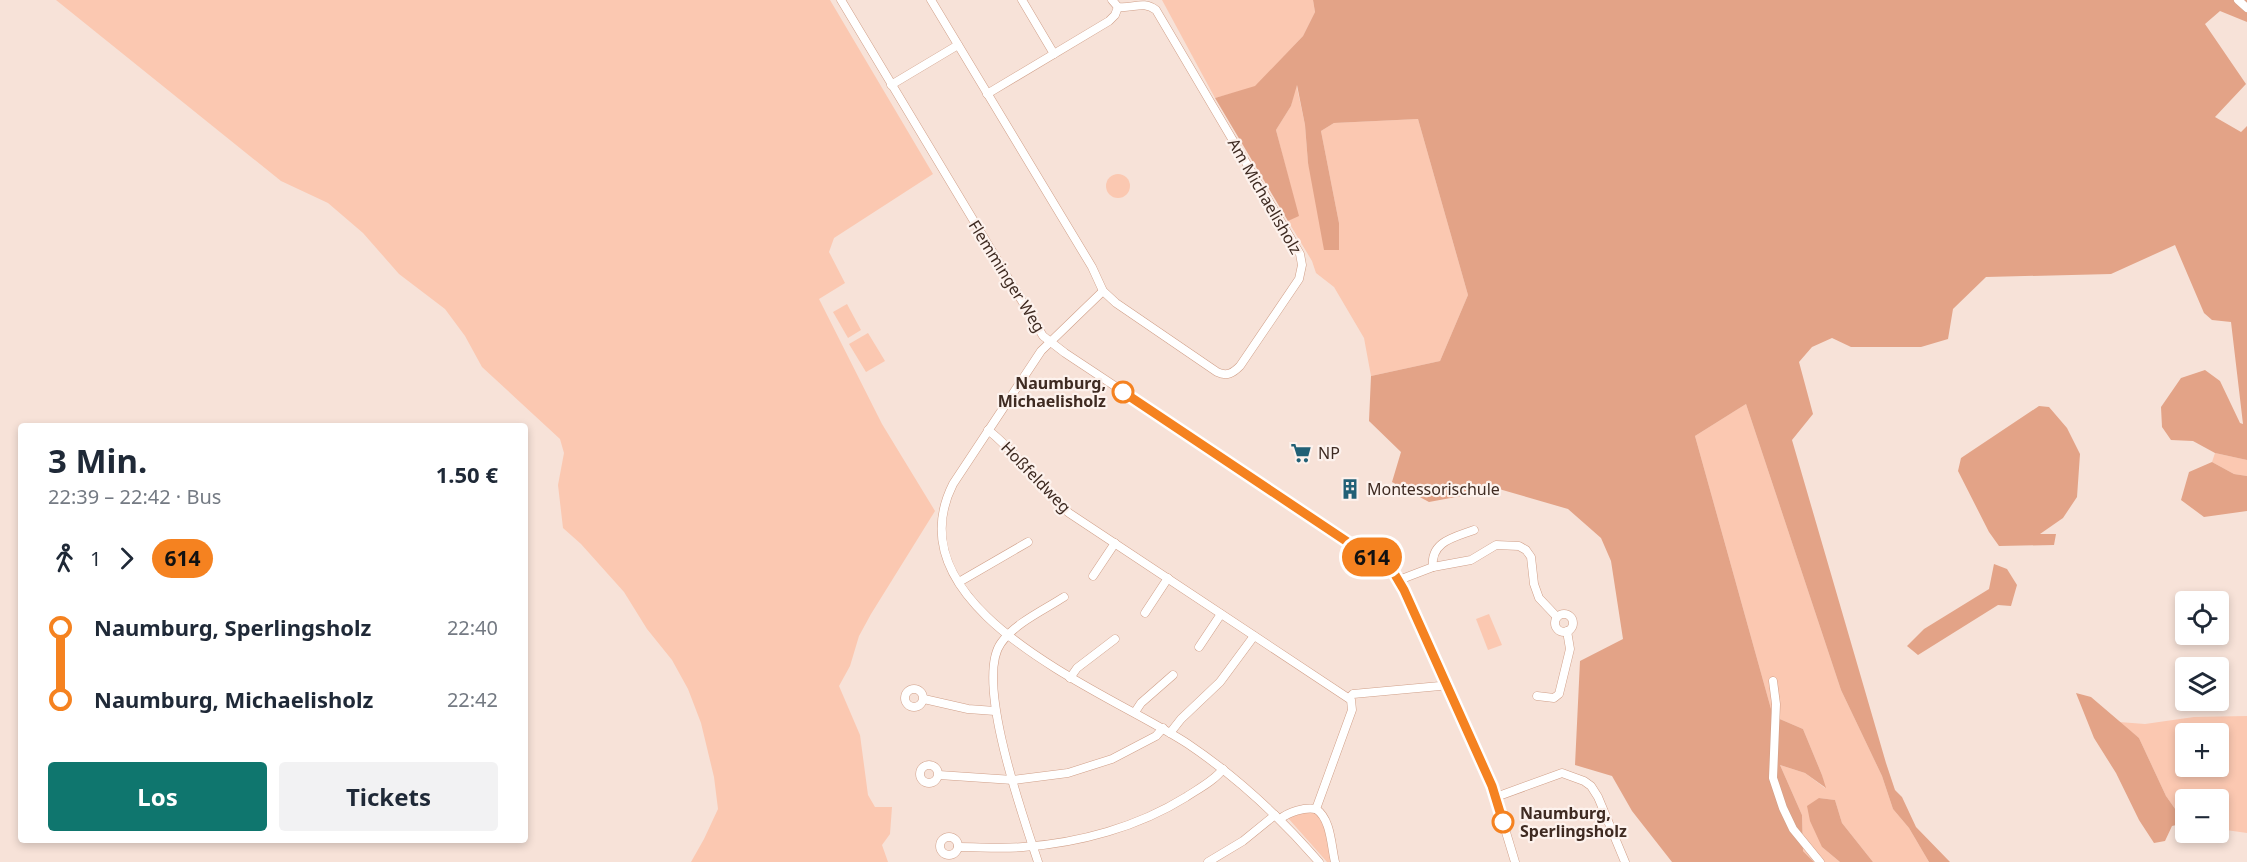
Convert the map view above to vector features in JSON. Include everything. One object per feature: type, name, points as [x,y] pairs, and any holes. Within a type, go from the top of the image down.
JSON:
[{"type":"street","name":"Flemminger Weg","points":[[841,0],[1034,323],[1050,342],[1388,567],[1399,580],[1496,796],[1515,862]]},
{"type":"street","name":"Am Michaelisholz","points":[[931,0],[1087,258],[1103,291],[1125,310],[1180,348],[1217,372],[1223,375],[1229,374],[1240,366],[1296,284],[1302,265],[1295,243],[1156,10],[1149,4],[1142,3],[1118,8]]},
{"type":"street","points":[[1022,0],[1054,54]]},
{"type":"street","points":[[987,94],[1108,21],[1115,15],[1118,8],[1112,0]]},
{"type":"street","points":[[2238,0],[2247,8]]},
{"type":"street","points":[[891,85],[958,45]]},
{"type":"street","points":[[1103,291],[1035,359],[948,494],[942,517],[943,540],[949,562],[959,582],[980,610],[1008,635],[1070,678],[1136,712],[1223,769],[1254,794],[1319,862]]},
{"type":"street","name":"Hoßfeldweg","points":[[988,430],[1007,444],[1062,507],[1348,698]]},
{"type":"street","points":[[1433,567],[1434,552],[1439,545],[1474,530]]},
{"type":"street","points":[[959,582],[1028,542]]},
{"type":"street","points":[[1093,576],[1115,543]]},
{"type":"street","points":[[1399,580],[1433,567],[1471,560],[1496,545],[1509,544],[1523,547],[1531,557],[1534,584],[1539,598],[1557,617]]},
{"type":"street","points":[[1145,613],[1168,579]]},
{"type":"street","points":[[1038,862],[999,735],[995,711],[994,679],[997,650],[1008,635],[1064,597]]},
{"type":"street","points":[[1199,647],[1221,614]]},
{"type":"street","points":[[1564,614],[1571,618],[1571,627],[1567,631],[1557,629],[1555,623],[1557,617],[1564,614]]},
{"type":"street","points":[[1538,696],[1554,698],[1559,694],[1570,649],[1567,631]]},
{"type":"street","points":[[939,775],[1013,780],[1053,776],[1112,759],[1156,736],[1181,719],[1220,682],[1254,636]]},
{"type":"street","points":[[1070,678],[1077,668],[1115,639]]},
{"type":"street","points":[[1136,712],[1141,704],[1173,675]]},
{"type":"street","points":[[1773,681],[1776,704],[1773,778],[1793,829],[1820,862]]},
{"type":"street","points":[[1316,809],[1352,710],[1352,704],[1348,698],[1353,694],[1447,684]]},
{"type":"street","points":[[924,699],[969,709],[995,711]]},
{"type":"street","points":[[958,847],[1033,846],[1091,836],[1135,822],[1180,801],[1217,776],[1223,769]]},
{"type":"street","points":[[1496,796],[1563,773],[1584,781],[1595,790],[1625,862]]},
{"type":"street","points":[[1208,862],[1277,817],[1301,810],[1316,809],[1326,821],[1335,862]]},
{"type":"shaded area","points":[[56,0],[830,0],[933,174],[834,238],[829,252],[845,283],[819,299],[882,424],[935,511],[871,614],[859,636],[850,666],[839,686],[860,735],[868,795],[875,807],[892,807],[890,834],[882,845],[888,862],[691,862],[718,809],[714,777],[701,723],[688,689],[672,660],[647,629],[624,592],[581,544],[563,528],[558,485],[564,453],[560,439],[482,367],[465,336],[445,309],[399,274],[363,233],[328,203],[281,181]]},
{"type":"shaded area","points":[[1162,0],[1313,0],[1315,12],[1303,36],[1255,87],[1215,98]]},
{"type":"shaded area","points":[[1313,0],[2247,0],[2247,22],[2220,11],[2205,24],[2246,84],[2215,117],[2241,132],[2247,126],[2247,460],[2215,453],[2193,441],[2171,440],[2162,427],[2161,407],[2181,378],[2205,370],[2220,381],[2240,423],[2243,424],[2231,322],[2212,320],[2204,313],[2175,245],[2111,274],[1986,277],[1953,309],[1948,339],[1921,347],[1851,347],[1832,338],[1812,347],[1799,362],[1813,414],[1792,440],[1886,763],[1895,790],[1902,797],[1916,827],[1950,862],[1929,862],[1909,828],[1893,809],[1882,776],[1841,690],[1746,404],[1695,436],[1773,716],[1803,729],[1826,788],[1805,773],[1780,765],[1802,815],[1803,851],[1814,862],[1672,862],[1632,811],[1612,776],[1575,765],[1580,661],[1623,639],[1611,561],[1601,538],[1568,509],[1499,489],[1429,502],[1392,482],[1401,452],[1369,421],[1371,376],[1440,361],[1468,295],[1418,119],[1334,123],[1321,131],[1339,223],[1339,250],[1324,250],[1297,85],[1291,106],[1276,130],[1299,216],[1288,221],[1215,98],[1255,86],[1303,36],[1315,12]]},
{"type":"shaded area","points":[[1296,83],[1305,125],[1308,163],[1338,250],[1339,223],[1321,131],[1334,123],[1418,119],[1468,295],[1440,361],[1371,376],[1364,338],[1334,287],[1316,273],[1312,261],[1288,221],[1298,215],[1276,130],[1291,106]]},
{"type":"shaded area","points":[[1118,174],[1127,177],[1130,186],[1127,195],[1118,198],[1109,195],[1106,186],[1109,177]]},
{"type":"shaded area","points":[[847,304],[861,330],[848,338],[833,312]]},
{"type":"shaded area","points":[[868,333],[885,361],[866,372],[849,344]]},
{"type":"shaded area","points":[[1746,404],[1841,690],[1882,776],[1893,809],[1909,828],[1929,862],[1873,862],[1842,823],[1835,800],[1819,798],[1822,847],[1840,862],[1814,862],[1803,851],[1802,815],[1780,765],[1805,773],[1825,788],[1822,775],[1803,729],[1773,716],[1695,436]]},
{"type":"shaded area","points":[[2039,406],[2049,407],[2067,428],[2080,454],[2077,497],[2063,518],[2040,534],[2056,534],[2054,545],[1999,546],[1989,532],[1958,471],[1961,458]]},
{"type":"shaded area","points":[[2215,453],[2247,460],[2247,476],[2234,474],[2212,462]]},
{"type":"shaded area","points":[[2212,462],[2234,474],[2247,476],[2247,511],[2204,517],[2181,500],[2189,472]]},
{"type":"shaded area","points":[[1994,564],[2007,569],[2017,585],[2011,606],[1998,605],[1918,655],[1907,646],[1924,629],[1989,589]]},
{"type":"shaded area","points":[[1489,614],[1502,645],[1488,650],[1476,619]]},
{"type":"shaded area","points":[[2076,693],[2091,697],[2139,738],[2166,796],[2175,809],[2175,825],[2172,826],[2165,841],[2154,843],[2094,738]]},
{"type":"shaded area","points":[[2247,716],[2247,833],[2229,830],[2229,789],[2175,789],[2175,809],[2166,796],[2139,738],[2119,722],[2145,724],[2194,717]]},
{"type":"shaded area","points":[[1819,798],[1835,800],[1842,823],[1873,862],[1840,862],[1822,847],[1810,821],[1807,806]]},
{"type":"shaded area","points":[[1309,811],[1315,813],[1324,824],[1333,862],[1327,862],[1288,818],[1293,814]]},
{"type":"bus line","name":"614","points":[[1123,392],[1394,573],[1404,590],[1490,780],[1503,822]]},
{"type":"place","name":"Naumburg, Michaelisholz","points":[[1123,392]]},
{"type":"place","name":"NP","points":[[1301,453]]},
{"type":"place","name":"Montessorischule","points":[[1350,489]]},
{"type":"place","name":"Naumburg, Sperlingsholz","points":[[1503,822]]}]
